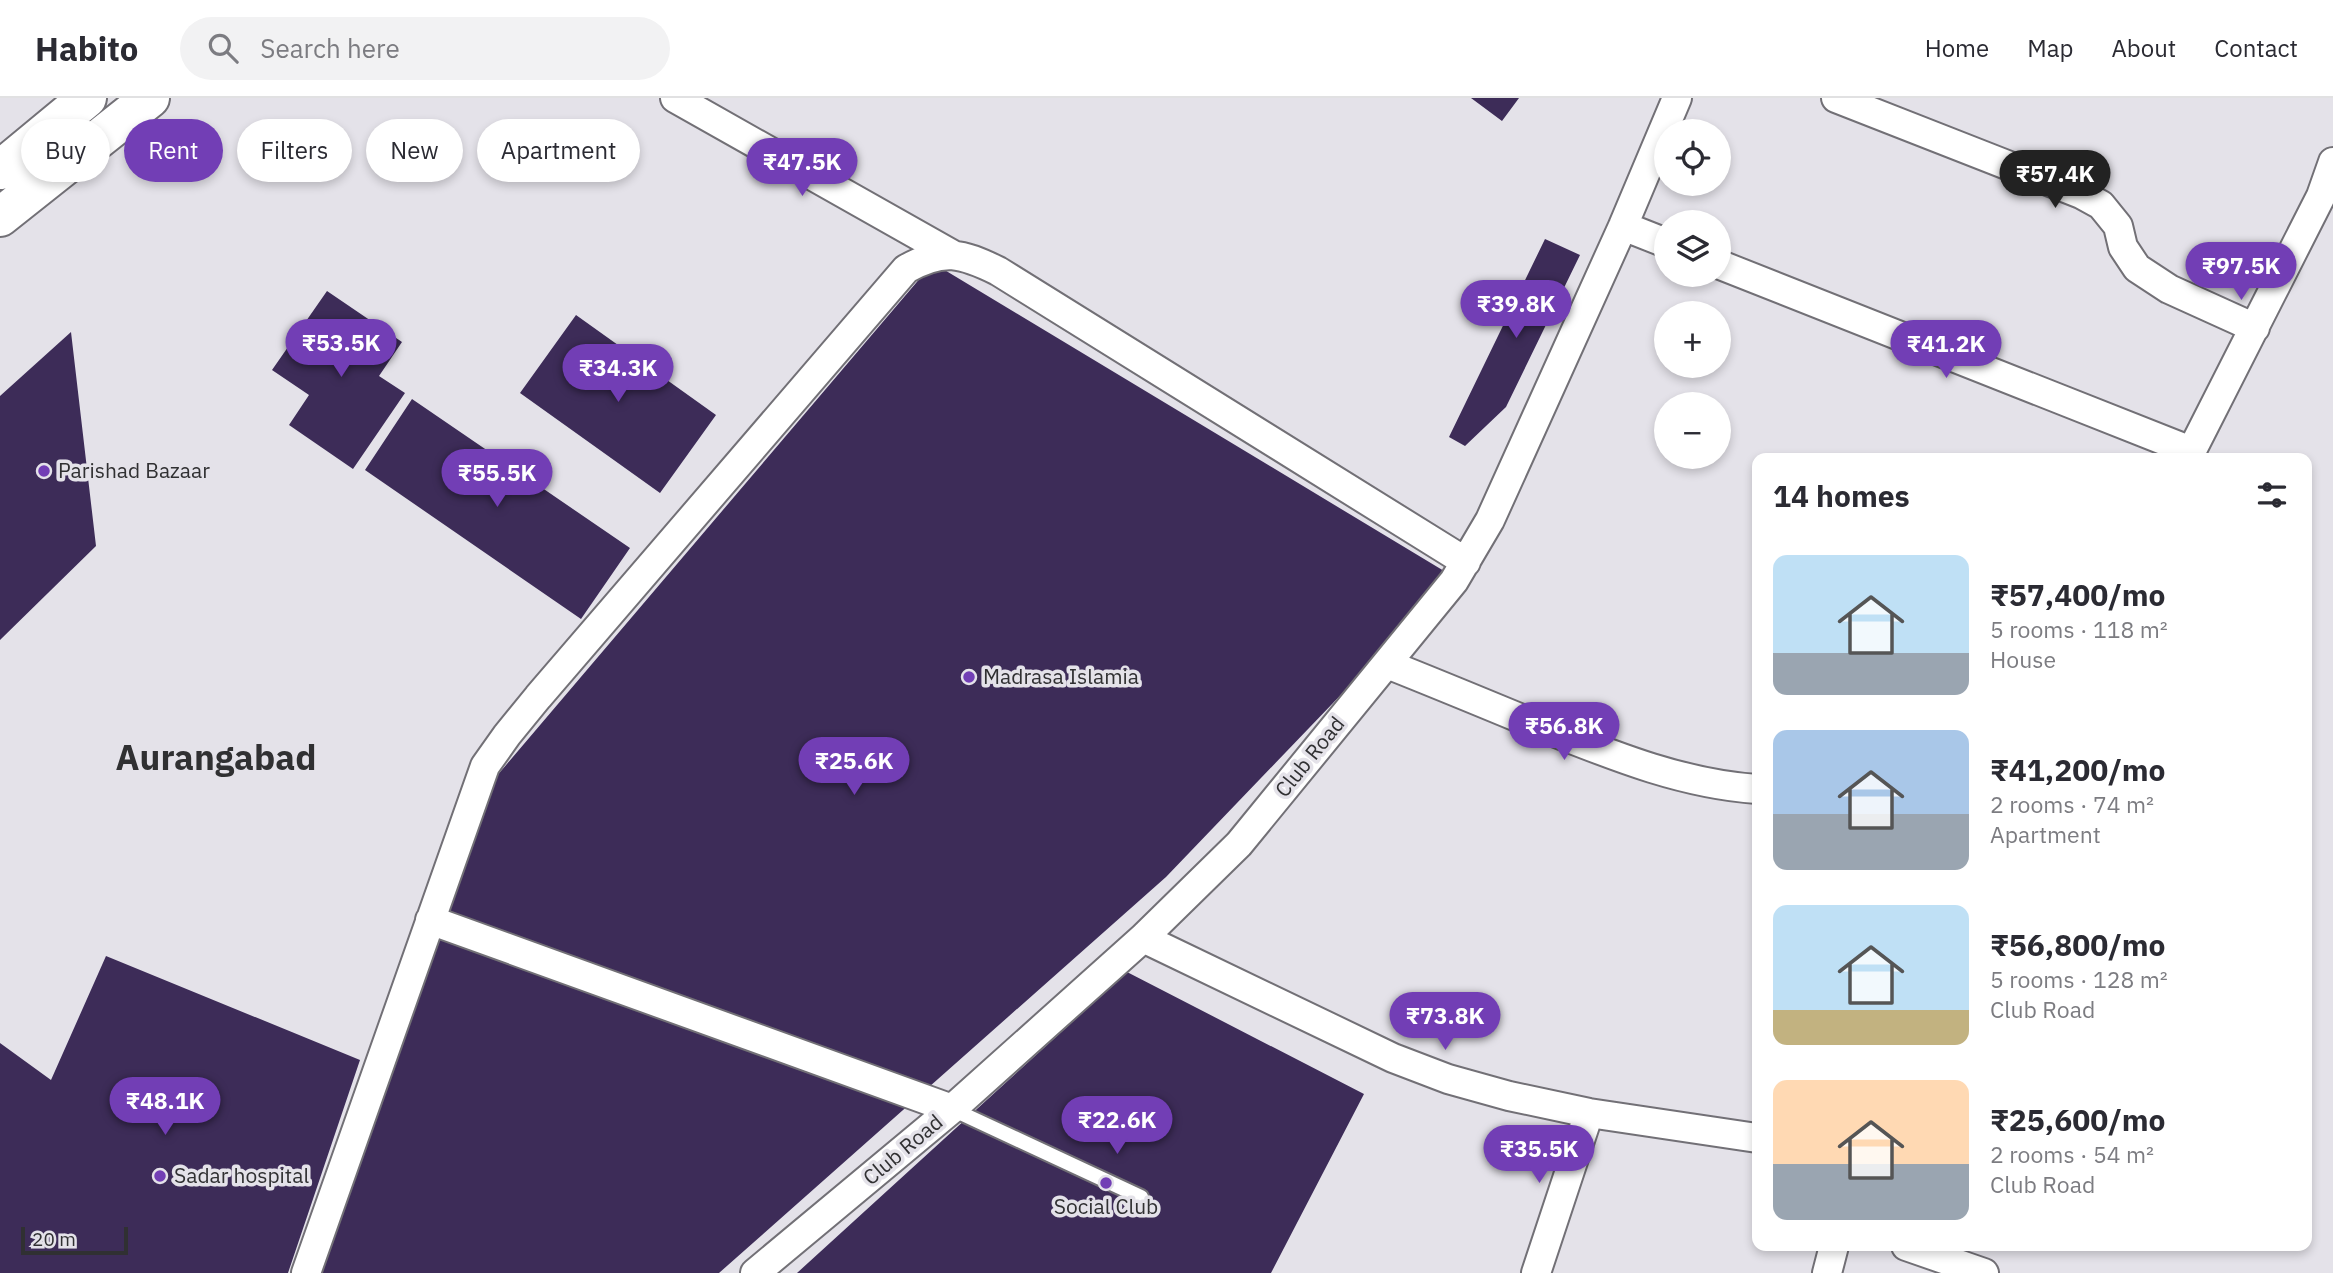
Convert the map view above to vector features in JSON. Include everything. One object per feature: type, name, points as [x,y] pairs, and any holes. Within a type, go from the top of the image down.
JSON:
[{"type":"main road","points":[[0,170],[87,98]]},
{"type":"main road","points":[[0,217],[150,98]]},
{"type":"street","points":[[675,98],[953,255],[998,271],[1466,562]]},
{"type":"street","name":"Club Road","points":[[755,1273],[952,1110],[1143,938],[1239,844],[1454,581],[1489,520],[1623,226],[1677,98]]},
{"type":"street","points":[[1836,98],[2081,194],[2101,205],[2118,226],[2123,247],[2137,268],[2169,289],[2255,328]]},
{"type":"street","points":[[2190,453],[2321,196],[2333,162]]},
{"type":"street","points":[[1623,226],[1654,238]]},
{"type":"street","points":[[306,1273],[485,766],[506,735],[906,269],[927,258],[953,255]]},
{"type":"street","points":[[1731,269],[2184,453]]},
{"type":"street","points":[[1387,664],[1659,771],[1712,785],[1752,789]]},
{"type":"street","points":[[430,920],[952,1110]]},
{"type":"street","points":[[1143,938],[1404,1062],[1460,1083],[1589,1113],[1752,1137]]},
{"type":"street","points":[[1536,1273],[1589,1113]]},
{"type":"street","points":[[1827,1273],[1833,1251]]},
{"type":"street","points":[[1920,1251],[1984,1273]]},
{"type":"lane","points":[[952,1110],[1141,1197]]},
{"type":"building","points":[[1471,98],[1519,98],[1502,121]]},
{"type":"building","points":[[1545,239],[1580,255],[1506,407],[1465,446],[1449,437]]},
{"type":"building","name":"Madrasa Islamia","points":[[933,263],[1454,577],[1166,877],[719,1273],[322,1273],[495,778]]},
{"type":"building","points":[[327,291],[402,342],[379,376],[405,393],[353,469],[289,425],[309,395],[272,370]]},
{"type":"building","points":[[576,315],[716,415],[660,493],[520,393]]},
{"type":"building","name":"Parishad Bazaar","points":[[71,332],[96,546],[0,640],[0,396]]},
{"type":"building","points":[[412,399],[630,548],[581,619],[365,470]]},
{"type":"building","name":"Sadar hospital","points":[[106,956],[360,1060],[288,1273],[0,1273],[0,1043],[51,1080]]},
{"type":"building","name":"Social Club","points":[[1127,972],[1364,1094],[1271,1273],[797,1273]]},
{"type":"place","name":"Parishad Bazaar","points":[[44,471]]},
{"type":"place","name":"Madrasa Islamia","points":[[969,677]]},
{"type":"place","name":"Sadar hospital","points":[[160,1176]]},
{"type":"place","name":"Social Club","points":[[1106,1183]]},
{"type":"district","name":"Aurangabad","points":[[216,758]]}]
